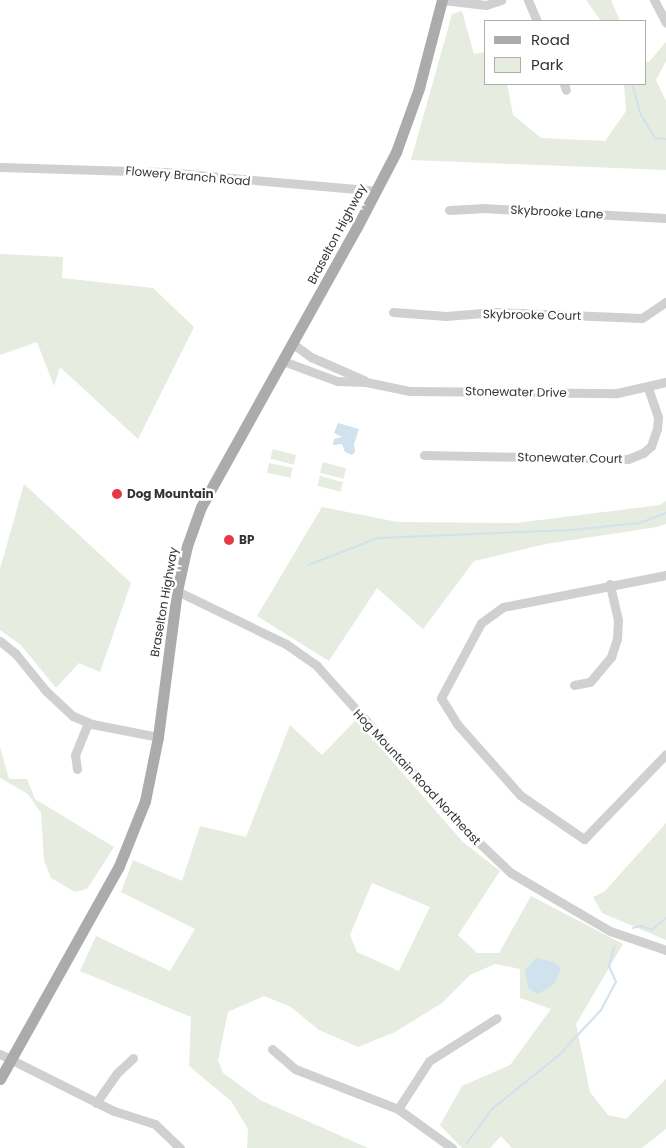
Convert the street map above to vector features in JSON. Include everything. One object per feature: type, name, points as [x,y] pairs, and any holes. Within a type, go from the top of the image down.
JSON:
[{"type":"main road","name":"Braselton Highway","points":[[0,1079],[5,1057],[119,866],[145,801],[158,737],[178,591],[187,546],[200,507],[293,344],[376,192],[413,109],[443,0]]},
{"type":"street","points":[[443,0],[486,5],[501,0]]},
{"type":"street","points":[[528,0],[537,20]]},
{"type":"street","points":[[654,0],[666,23]]},
{"type":"street","name":"Flowery Branch Road","points":[[0,167],[165,172],[376,192]]},
{"type":"street","name":"Skybrooke Lane","points":[[449,210],[482,208],[666,218]]},
{"type":"street","name":"Skybrooke Court","points":[[393,312],[446,316],[495,312],[642,318],[666,302]]},
{"type":"street","name":"Stonewater Drive","points":[[293,344],[311,357],[366,382]]},
{"type":"street","name":"Stonewater Drive","points":[[283,361],[337,381],[366,382],[410,391],[617,392],[648,388],[666,382]]},
{"type":"street","name":"Stonewater Court","points":[[424,456],[628,459],[643,453],[651,446],[657,429],[658,417],[648,388]]},
{"type":"street","points":[[666,575],[521,601],[494,613],[481,622],[441,698],[456,724],[520,795],[584,839],[666,754]]},
{"type":"street","points":[[574,685],[590,682],[611,657],[618,639],[618,620],[610,584]]},
{"type":"street","name":"Hog Mountain Road Northeast","points":[[178,591],[286,644],[317,666],[455,820],[510,873],[610,931],[666,950]]},
{"type":"street","points":[[0,641],[15,653],[61,706],[88,722],[158,737]]},
{"type":"street","points":[[77,769],[75,755],[88,722]]},
{"type":"street","points":[[398,1108],[429,1061],[497,1018]]},
{"type":"street","points":[[272,1049],[295,1069],[398,1108],[452,1148]]},
{"type":"street","points":[[5,1057],[96,1103],[155,1124],[180,1148]]},
{"type":"street","points":[[96,1103],[117,1073],[134,1058]]},
{"type":"green space","points":[[586,0],[611,0],[620,20],[600,20]]},
{"type":"green space","points":[[462,11],[474,54],[483,52],[483,85],[507,85],[513,115],[541,138],[605,141],[626,111],[624,85],[646,85],[646,61],[649,62],[666,42],[666,61],[656,80],[666,101],[666,170],[411,160],[452,14]]},
{"type":"green space","points":[[0,254],[63,257],[62,278],[153,288],[194,327],[138,439],[60,367],[54,386],[37,342],[0,355]]},
{"type":"green space","points":[[273,449],[296,455],[294,465],[270,459]]},
{"type":"green space","points":[[323,462],[346,468],[343,479],[320,473]]},
{"type":"green space","points":[[269,463],[292,468],[290,478],[267,473]]},
{"type":"green space","points":[[320,476],[343,482],[341,492],[317,486]]},
{"type":"green space","points":[[24,484],[131,583],[100,672],[79,663],[56,688],[21,645],[0,630],[0,569]]},
{"type":"green space","points":[[666,501],[666,524],[657,527],[546,544],[474,561],[423,629],[377,588],[329,661],[257,616],[322,507],[397,522],[516,523],[660,505]]},
{"type":"green space","points":[[356,720],[463,842],[500,871],[458,935],[477,953],[499,953],[531,896],[623,944],[576,1024],[590,1092],[608,1115],[626,1119],[666,1079],[666,1129],[642,1148],[512,1148],[501,1136],[490,1148],[462,1148],[440,1125],[462,1086],[510,1065],[551,1009],[520,998],[520,969],[495,964],[470,975],[442,1003],[395,1032],[358,1047],[319,1030],[291,1007],[264,996],[228,1012],[218,1060],[223,1073],[260,1100],[368,1148],[247,1148],[248,1129],[231,1101],[189,1066],[191,1017],[80,971],[96,936],[170,971],[195,929],[121,892],[133,860],[182,881],[200,826],[246,837],[290,725],[322,755]],"holes":[[[372,883],[430,907],[399,971],[357,952],[350,935]]]},
{"type":"green space","points":[[0,747],[9,779],[27,779],[35,799],[114,847],[87,889],[75,892],[51,878],[44,860],[41,813],[28,794],[0,778]]},
{"type":"green space","points":[[666,823],[666,940],[602,913],[593,897],[604,892]]},
{"type":"water","points":[[338,423],[359,429],[354,444],[355,452],[352,455],[345,452],[342,444],[333,445],[334,439],[342,437],[334,433]]},
{"type":"water","points":[[536,958],[554,962],[561,968],[554,984],[538,994],[528,988],[525,970]]},
{"type":"waterway","points":[[632,85],[641,115],[655,138],[666,139]]},
{"type":"waterway","points":[[308,565],[378,538],[572,530],[640,523],[666,513]]},
{"type":"waterway","points":[[633,928],[641,926],[652,930],[666,918]]},
{"type":"waterway","points":[[467,1143],[492,1109],[558,1056],[601,1010],[616,982],[609,966],[614,947]]},
{"type":"place","name":"Dog Mountain","points":[[117,494]]},
{"type":"place","name":"BP","points":[[229,540]]}]
